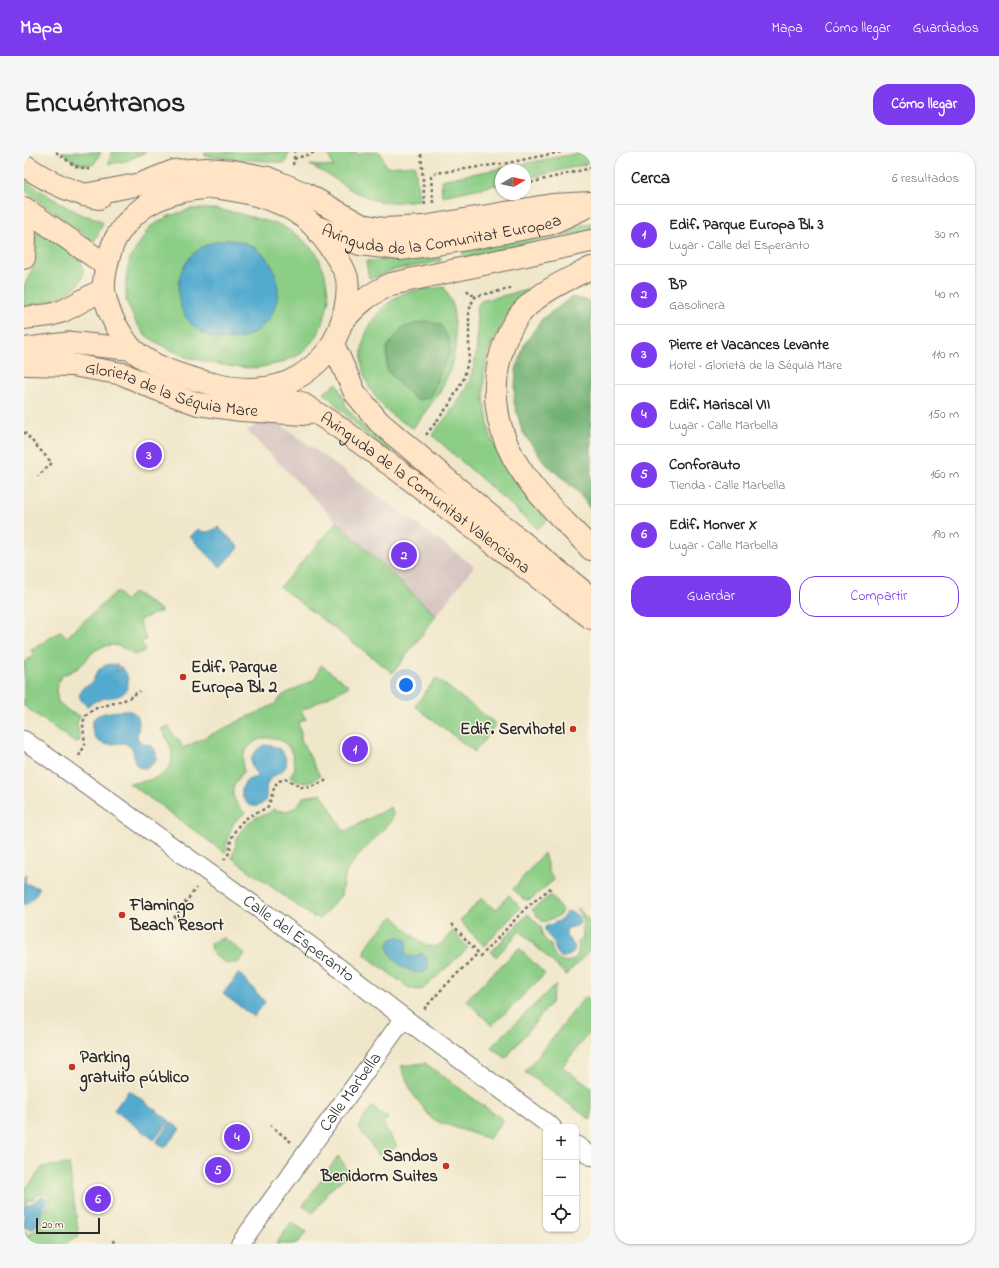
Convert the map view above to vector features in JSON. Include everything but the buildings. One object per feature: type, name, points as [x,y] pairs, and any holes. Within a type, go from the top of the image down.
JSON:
[{"type":"main road","points":[[24,164],[60,187],[84,195],[147,205]]},
{"type":"main road","name":"Avinguda de la Comunitat Europea","points":[[84,195],[141,184],[174,171],[206,169],[234,171],[268,178],[306,194],[361,225],[384,229],[423,227],[552,204],[591,204]]},
{"type":"main road","name":"Glorieta de la Séquia Mare","points":[[213,187],[260,195],[280,203],[302,216],[314,226],[335,254],[346,278],[347,302],[336,334],[311,369],[283,385],[248,389],[230,388],[177,374],[150,361],[132,349],[114,324],[108,308],[104,289],[106,265],[118,234],[129,221],[147,205],[170,193],[213,187]]},
{"type":"main road","name":"Avinguda de la Comunitat Europea","points":[[314,226],[360,244],[400,249],[456,241],[549,224],[591,204]]},
{"type":"main road","points":[[24,208],[106,265]]},
{"type":"main road","points":[[24,213],[26,237],[24,258]]},
{"type":"main road","name":"Avinguda de la Comunitat Europea","points":[[336,334],[358,304],[367,297],[391,284],[591,242]]},
{"type":"main road","points":[[591,268],[565,281],[530,303],[512,324],[501,352],[496,380],[497,408],[503,434],[513,456],[528,481],[591,549]]},
{"type":"main road","points":[[24,318],[50,315],[63,311],[104,289]]},
{"type":"main road","name":"Avinguda de la Comunitat Valenciana","points":[[336,334],[355,393],[379,422],[483,510],[591,598]]},
{"type":"main road","points":[[24,349],[72,343],[132,349]]},
{"type":"main road","name":"Glorieta de la Séquia Mare","points":[[24,361],[26,364],[72,365],[123,374],[156,389],[198,404],[241,410],[285,412],[322,416]]},
{"type":"main road","name":"Avinguda de la Comunitat Valenciana","points":[[248,389],[301,403],[322,416],[399,471],[591,618]]},
{"type":"street","name":"Calle del Esperanto","points":[[24,740],[308,944],[408,1021],[548,1124]]},
{"type":"street","name":"Calle Marbella","points":[[240,1244],[305,1154],[408,1021]]},
{"type":"street","points":[[579,1147],[591,1156]]},
{"type":"path","points":[[56,152],[75,166],[98,172]]},
{"type":"path","points":[[293,170],[295,152]]},
{"type":"path","points":[[294,159],[316,152]]},
{"type":"path","points":[[433,203],[431,177],[436,173],[506,163],[561,152]]},
{"type":"path","points":[[421,154],[425,212]]},
{"type":"path","points":[[531,183],[591,168]]},
{"type":"path","points":[[418,205],[438,202]]},
{"type":"path","points":[[24,432],[52,463],[38,476]]},
{"type":"path","points":[[70,773],[85,745],[83,724],[85,716],[94,709],[127,699],[140,691]]},
{"type":"path","points":[[174,918],[210,873],[230,851],[230,842],[236,828],[252,814],[267,808],[271,799],[273,787],[278,781],[287,779],[300,787],[316,786],[329,779]]},
{"type":"path","points":[[452,924],[481,956],[526,908],[553,886]]},
{"type":"path","points":[[408,1021],[478,953]]},
{"type":"path","points":[[270,1125],[305,1154]]},
{"type":"path","points":[[113,1240],[114,1244]]},
{"type":"shaded area","points":[[269,416],[474,566],[436,616],[337,522],[247,431]]},
{"type":"green space","points":[[62,152],[101,152],[94,164],[85,165],[69,158]]},
{"type":"green space","points":[[111,152],[146,152],[126,161],[109,164]]},
{"type":"green space","points":[[205,152],[289,152],[285,163],[205,156]]},
{"type":"green space","points":[[328,152],[357,152],[358,155],[364,152],[380,152],[386,167],[415,165],[419,200],[390,203],[373,200],[351,190],[332,177],[310,165],[333,167]]},
{"type":"green space","points":[[584,152],[591,152],[591,163],[531,178],[531,164],[523,164]]},
{"type":"green space","points":[[495,169],[495,185],[442,196],[441,180]]},
{"type":"green space","points":[[24,179],[51,198],[80,214],[101,221],[103,223],[94,242],[24,190]]},
{"type":"green space","points":[[191,209],[215,209],[237,213],[280,225],[299,236],[317,254],[325,274],[329,299],[324,320],[316,338],[299,355],[280,363],[257,368],[234,367],[186,357],[145,335],[135,321],[126,300],[126,279],[130,258],[150,227],[169,216]]},
{"type":"green space","points":[[591,223],[591,231],[464,258],[462,250],[533,237]]},
{"type":"green space","points":[[41,231],[81,261],[83,272],[81,281],[74,288],[55,299],[24,307],[24,286],[35,263],[35,237],[37,233]]},
{"type":"green space","points":[[440,254],[441,261],[394,270],[373,278],[369,278],[367,261]]},
{"type":"green space","points":[[444,287],[453,305],[456,345],[450,370],[440,392],[413,428],[392,415],[374,395],[364,372],[362,348],[365,336],[371,323],[377,314],[391,301],[400,295],[409,292]]},
{"type":"green space","points":[[539,287],[508,314],[489,349],[484,374],[484,399],[490,435],[502,460],[527,496],[548,519],[538,529],[432,435],[460,399],[472,373],[477,341],[476,308],[481,301]]},
{"type":"green space","points":[[572,297],[591,301],[591,510],[578,492],[545,463],[522,431],[514,402],[516,370],[524,345],[542,319]]},
{"type":"green space","points":[[425,321],[441,325],[450,342],[450,353],[430,397],[417,400],[402,387],[387,370],[387,347],[402,328]]},
{"type":"green space","points":[[337,383],[347,408],[365,429],[392,450],[390,453],[363,432],[324,393]]},
{"type":"green space","points":[[337,522],[436,616],[393,673],[280,587]]},
{"type":"green space","points":[[117,591],[125,601],[134,592],[162,611],[139,620],[146,640],[141,641],[145,651],[134,655],[118,646],[107,645],[91,654],[78,668],[61,676],[56,689],[58,702],[70,712],[80,716],[77,724],[80,741],[74,742],[24,706],[24,662],[34,656],[31,650],[61,631],[67,637]]},
{"type":"green space","points":[[321,665],[349,686],[301,711],[306,719],[298,723],[301,733],[301,740],[320,776],[308,783],[298,781],[290,776],[295,767],[290,750],[285,744],[279,740],[271,738],[264,738],[256,741],[245,753],[243,758],[244,771],[236,782],[233,792],[236,802],[245,813],[234,822],[226,843],[227,850],[224,852],[129,783],[150,780],[163,774],[168,769],[171,763],[172,752],[161,729],[169,726],[176,740],[178,739],[183,748],[275,704],[283,695],[315,679]]},
{"type":"green space","points":[[436,678],[496,724],[475,752],[415,706]]},
{"type":"green space","points":[[322,794],[345,831],[391,807],[393,813],[391,821],[352,863],[346,872],[341,895],[320,919],[316,916],[314,918],[232,858],[232,855],[237,837],[251,821],[259,816],[267,814],[273,809],[282,811],[290,810],[297,805],[303,797]]},
{"type":"green space","points":[[544,853],[549,872],[554,880],[531,899],[527,900],[522,898],[513,889]]},
{"type":"green space","points":[[509,895],[520,908],[484,946],[460,921],[482,898],[496,910]]},
{"type":"green space","points":[[551,895],[562,911],[559,916],[543,922],[532,910]]},
{"type":"green space","points":[[578,908],[591,923],[591,949],[566,975],[520,931],[496,957],[491,952],[528,914],[541,927],[543,937],[551,945],[553,953],[557,958],[568,962],[573,960],[577,956],[579,950],[577,942],[581,940],[583,935],[581,929],[583,921],[577,910]]},
{"type":"green space","points":[[393,916],[414,937],[427,945],[439,945],[453,931],[468,948],[423,989],[417,990],[409,988],[365,955],[368,945]]},
{"type":"green space","points":[[224,938],[245,954],[239,962],[227,964],[213,954],[210,943]]},
{"type":"green space","points":[[519,948],[545,974],[492,1026],[466,1000]]},
{"type":"green space","points":[[556,984],[551,1003],[506,1058],[491,1047]]},
{"type":"green space","points":[[585,997],[591,999],[591,1030],[562,1067],[591,1088],[591,1120],[525,1072]]},
{"type":"green space","points":[[425,1063],[503,1120],[489,1139],[433,1120],[412,1093],[401,1066]]},
{"type":"green space","points":[[372,1107],[388,1118],[383,1124],[397,1146],[381,1158],[358,1127]]},
{"type":"green space","points":[[338,1156],[350,1173],[325,1194],[326,1196],[313,1213],[303,1206]]},
{"type":"green space","points":[[69,1164],[79,1237],[70,1240],[66,1244],[24,1244],[24,1232],[26,1232],[27,1235],[31,1234],[30,1232],[39,1228],[44,1213],[50,1204],[50,1200],[46,1194],[42,1194],[38,1195],[31,1201],[30,1199],[27,1200],[27,1203],[24,1204],[24,1191],[43,1167]]},
{"type":"green space","points":[[291,1222],[306,1232],[297,1244],[276,1244]]},
{"type":"water","points":[[228,240],[247,244],[263,255],[274,271],[278,290],[274,309],[263,325],[247,336],[228,340],[209,336],[193,325],[182,309],[178,290],[182,271],[193,255],[209,244]]},
{"type":"water","points":[[218,527],[239,547],[220,567],[190,537],[198,529],[203,532],[208,532]]},
{"type":"water","points":[[110,664],[118,665],[116,671],[118,671],[120,666],[126,673],[128,682],[125,691],[119,696],[102,699],[87,706],[81,700],[79,695],[81,689],[92,683],[97,673],[103,666]]},
{"type":"water","points":[[127,710],[135,714],[138,718],[138,739],[142,743],[150,745],[156,752],[156,760],[149,767],[142,768],[137,765],[133,751],[128,745],[123,743],[101,743],[94,736],[92,725],[97,716],[109,712]]},
{"type":"water","points":[[264,745],[279,749],[283,753],[286,764],[285,768],[273,776],[267,784],[265,801],[260,805],[251,806],[242,796],[243,787],[248,780],[258,776],[251,763],[253,755]]},
{"type":"water","points":[[26,874],[25,883],[39,888],[33,898],[24,905],[24,875]]},
{"type":"water","points":[[570,912],[577,915],[580,923],[577,926],[568,928],[566,931],[566,936],[573,944],[574,950],[569,956],[560,957],[556,952],[553,941],[545,930],[545,927],[561,920],[566,913]]},
{"type":"water","points":[[398,937],[407,941],[405,952],[408,957],[415,957],[421,953],[425,956],[427,970],[422,973],[416,972],[405,968],[395,960],[389,950],[388,944],[391,939]]},
{"type":"water","points":[[239,973],[265,1002],[254,1017],[223,994]]},
{"type":"water","points":[[129,1090],[170,1121],[154,1140],[114,1110]]},
{"type":"water","points":[[171,1122],[180,1129],[164,1148],[156,1142]]},
{"type":"water","points":[[43,1196],[48,1200],[38,1224],[34,1228],[30,1229],[24,1227],[24,1206],[33,1203]]},
{"type":"place","name":"Pierre et Vacances Levante","points":[[149,455]]},
{"type":"place","name":"BP","points":[[404,555]]},
{"type":"place","name":"Edif. Parque Europa Bl. 2","points":[[183,677]]},
{"type":"place","name":"Edif. Servihotel","points":[[573,729]]},
{"type":"place","name":"Edif. Parque Europa Bl. 3","points":[[355,749]]},
{"type":"place","name":"Flamingo Beach Resort","points":[[122,915]]},
{"type":"place","name":"Parking gratuito público","points":[[72,1067]]},
{"type":"place","name":"Edif. Mariscal VII","points":[[237,1137]]},
{"type":"place","name":"Sandos Benidorm Suites","points":[[446,1166]]},
{"type":"place","name":"Conforauto","points":[[218,1170]]},
{"type":"place","name":"Edif. Monver X","points":[[98,1199]]}]
